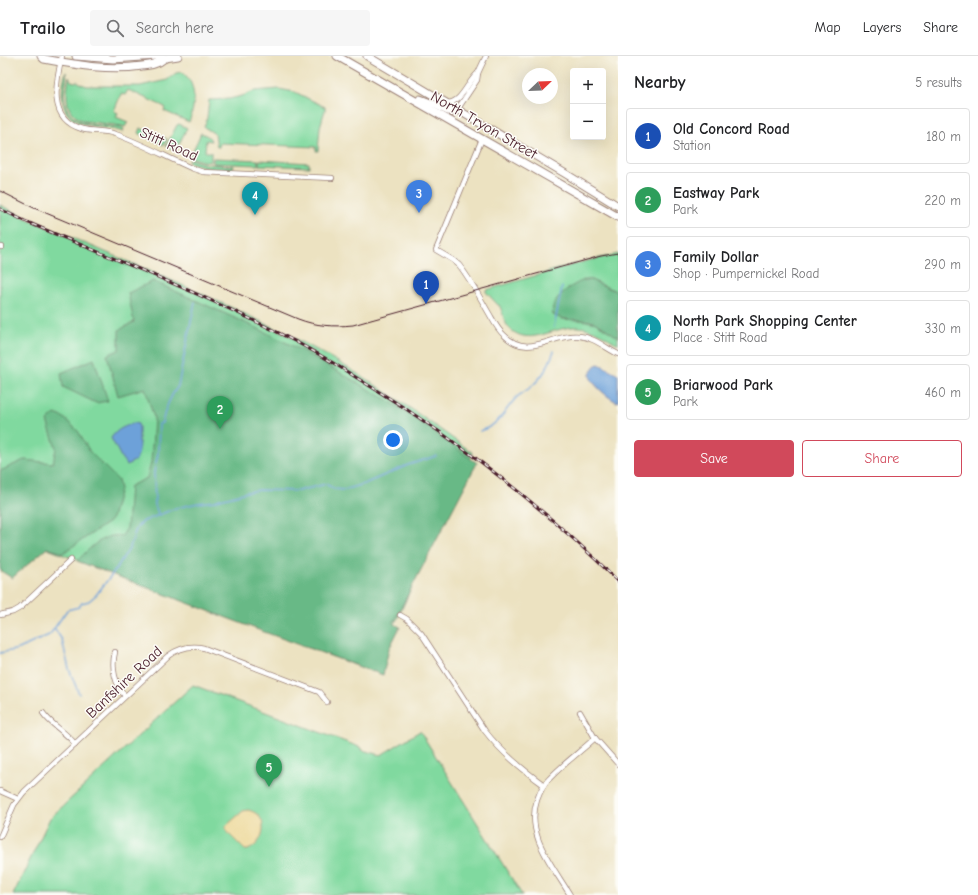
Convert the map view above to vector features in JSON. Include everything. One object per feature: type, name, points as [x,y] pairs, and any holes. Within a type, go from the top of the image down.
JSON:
[{"type":"main road","points":[[41,56],[44,59],[61,59],[99,68],[132,67],[160,63],[160,57]]},
{"type":"main road","points":[[76,56],[113,59],[178,56]]},
{"type":"main road","name":"North Tryon Street","points":[[337,56],[618,217]]},
{"type":"main road","name":"North Tryon Street","points":[[367,56],[618,206]]},
{"type":"main road","points":[[402,93],[436,105],[448,111],[453,112],[457,110]]},
{"type":"street","points":[[457,110],[477,80],[478,73],[486,56]]},
{"type":"street","name":"Stitt Road","points":[[61,59],[56,94],[57,104],[65,119],[78,128],[114,134],[203,172],[332,178]]},
{"type":"street","points":[[447,104],[458,100],[472,78],[478,73]]},
{"type":"street","points":[[482,139],[436,250],[460,265],[501,333],[511,341],[522,345],[533,346],[568,336],[579,336],[590,339],[618,354]]},
{"type":"street","points":[[0,615],[13,612],[20,608],[71,560]]},
{"type":"street","points":[[400,615],[407,619],[421,633],[485,732],[525,772],[544,785]]},
{"type":"street","name":"Banfshire Road","points":[[0,837],[18,799],[24,792],[168,656],[179,649],[192,647],[204,648],[319,692],[327,702]]},
{"type":"street","points":[[115,652],[113,661],[114,678],[125,696]]},
{"type":"street","points":[[580,712],[595,738],[618,764]]},
{"type":"street","points":[[43,713],[48,720],[65,732],[75,744]]},
{"type":"street","points":[[570,895],[540,846],[534,824],[535,809],[539,795],[549,779],[595,738]]},
{"type":"street","points":[[0,791],[18,799]]},
{"type":"green space","points":[[66,72],[67,77],[64,96],[66,107],[71,114],[77,119],[85,122],[122,128],[124,129],[123,132],[87,125],[72,118],[66,112],[62,99]]},
{"type":"green space","points":[[182,72],[191,83],[194,96],[193,109],[189,122],[164,111],[165,107],[128,90],[125,95],[121,94],[114,111],[118,113],[116,117],[128,122],[125,127],[84,121],[77,118],[69,108],[67,90],[69,77],[71,81],[77,81],[87,86],[140,86],[167,80],[176,73]]},
{"type":"green space","points":[[279,89],[295,92],[325,107],[320,127],[318,151],[316,151],[316,147],[220,143],[219,147],[217,147],[215,134],[204,127],[207,118],[209,100],[229,99],[254,91]]},
{"type":"green space","points":[[179,124],[187,128],[176,150],[166,146],[177,125]]},
{"type":"green space","points":[[140,128],[167,139],[164,145],[138,133]]},
{"type":"green space","points":[[201,133],[210,138],[211,141],[206,140],[205,152],[211,152],[211,162],[190,157]]},
{"type":"green space","points":[[213,158],[258,160],[258,165],[213,163]]},
{"type":"green space","points":[[190,159],[206,164],[234,167],[232,169],[209,168],[188,162]]},
{"type":"green space","points":[[259,160],[309,163],[309,167],[259,165]]},
{"type":"green space","points":[[0,205],[28,219],[203,294],[306,344],[371,382],[473,453],[373,672],[0,531]]},
{"type":"green space","points":[[618,254],[618,292],[591,280],[584,280],[561,319],[582,320],[596,323],[618,337],[618,344],[594,331],[578,327],[570,327],[535,336],[518,334],[510,329],[504,320],[499,305],[486,292],[486,290],[586,261]]},
{"type":"green space","points":[[584,280],[591,280],[618,292],[618,337],[602,326],[591,321],[564,319],[553,315],[552,309],[557,298],[573,285]]},
{"type":"green space","points":[[153,281],[257,328],[301,350],[389,401],[421,422],[477,463],[393,623],[400,627],[389,649],[383,675],[256,629],[77,561],[97,542],[109,537],[122,536],[127,528],[130,486],[147,478],[151,463],[154,418],[145,388],[118,396],[107,355],[119,350],[119,330],[134,322],[128,293]]},
{"type":"green space","points":[[94,359],[108,401],[96,403],[63,387],[61,373]]},
{"type":"green space","points":[[55,414],[63,417],[78,431],[90,452],[118,480],[120,489],[112,518],[109,522],[63,553],[47,548],[12,578],[1,571],[0,568],[0,471],[24,460],[53,463],[56,448],[47,421]]},
{"type":"green space","points":[[193,685],[362,748],[362,750],[381,755],[420,731],[522,895],[13,895],[50,818]]},
{"type":"sand","points":[[248,810],[260,817],[263,829],[259,841],[248,850],[245,850],[226,831],[226,826],[243,811]]},
{"type":"water","points":[[599,364],[618,374],[618,402],[606,395],[591,379],[591,372],[595,366]]},
{"type":"water","points":[[135,423],[138,424],[139,427],[139,452],[136,460],[127,465],[122,459],[111,438],[122,428]]},
{"type":"waterway","points":[[554,327],[562,287]]},
{"type":"waterway","points":[[159,516],[155,505],[154,472],[158,454],[159,424],[162,423],[164,413],[178,386],[195,302]]},
{"type":"waterway","points":[[480,431],[493,425],[511,403],[539,379],[550,362],[554,351]]},
{"type":"waterway","points":[[0,653],[19,649],[49,635],[67,610],[79,607],[82,603],[89,601],[96,595],[116,569],[130,547],[137,528],[144,521],[176,508],[215,501],[259,490],[298,491],[326,484],[334,489],[344,490],[364,484],[408,465],[436,456]]},
{"type":"waterway","points":[[55,629],[62,640],[69,669],[79,694]]},
{"type":"tram line","points":[[0,191],[34,208],[298,319],[325,325],[353,325],[601,256],[618,253]]},
{"type":"railway","points":[[0,209],[27,222],[206,298],[277,332],[325,358],[399,404],[497,474],[559,526],[618,581]]},
{"type":"place","name":"Family Dollar","points":[[419,213]]},
{"type":"place","name":"North Park Shopping Center","points":[[255,215]]},
{"type":"place","name":"Old Concord Road","points":[[426,304]]},
{"type":"place","name":"Eastway Park","points":[[220,429]]},
{"type":"place","name":"Briarwood Park","points":[[269,787]]}]
